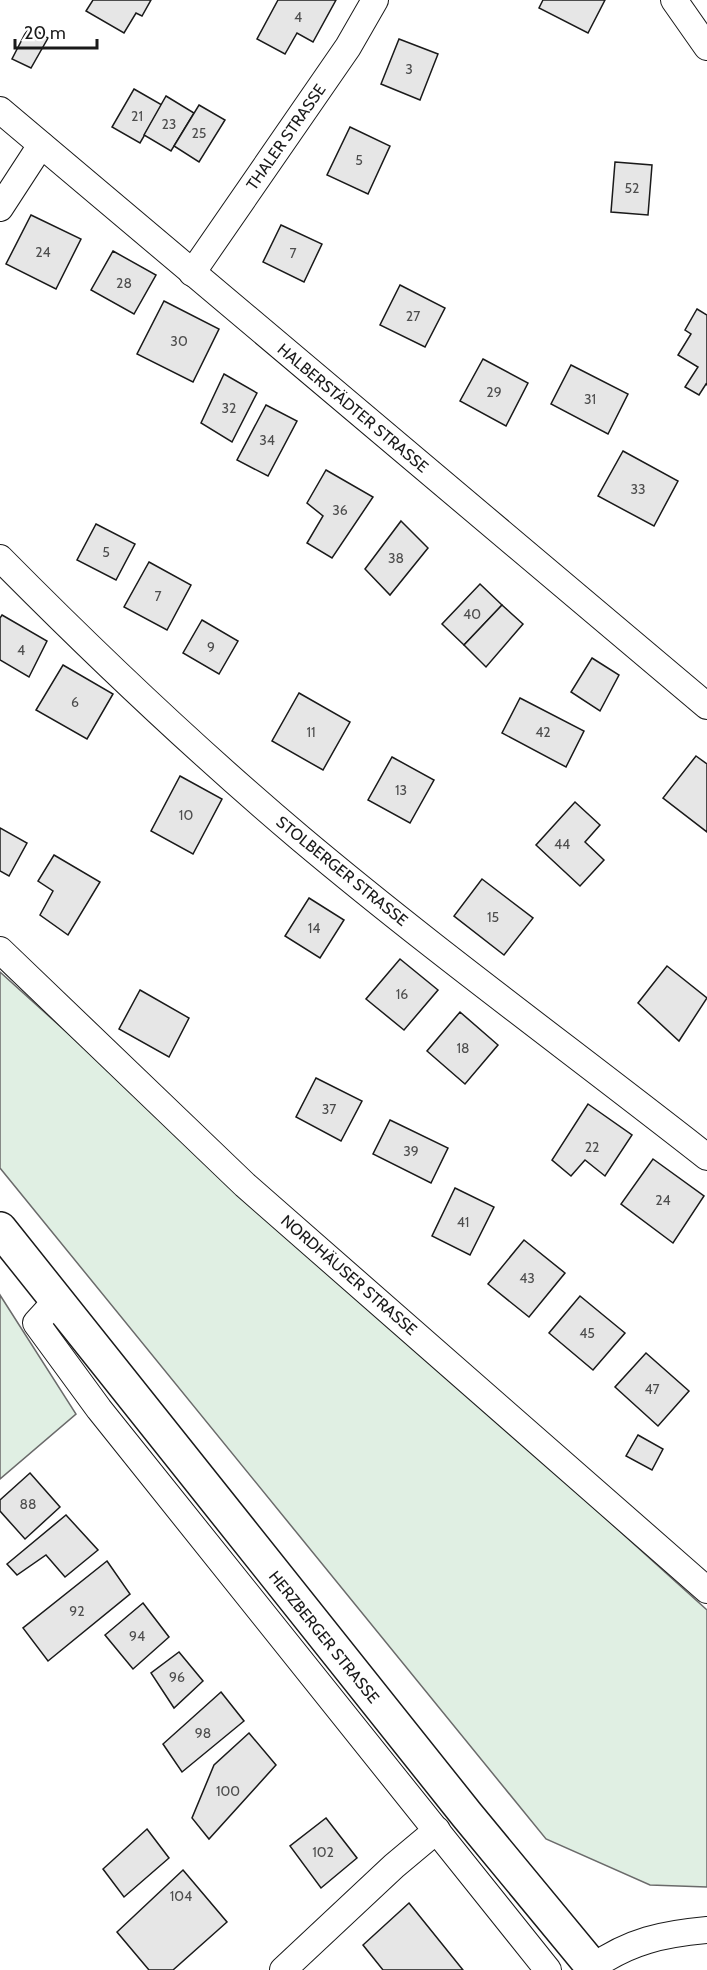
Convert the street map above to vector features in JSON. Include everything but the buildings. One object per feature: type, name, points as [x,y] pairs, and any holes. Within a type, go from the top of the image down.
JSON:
[{"type":"street","name":"THALER STRASSE","points":[[192,273],[348,47],[375,0]]},
{"type":"street","points":[[674,0],[707,47]]},
{"type":"street","name":"HALBERSTÄDTER STRASSE","points":[[0,110],[707,706]]},
{"type":"street","points":[[0,208],[41,145]]},
{"type":"street","name":"STOLBERGER STRASSE","points":[[0,558],[60,619],[179,730],[299,837],[403,921],[707,1157]]},
{"type":"street","name":"NORDHÄUSER STRASSE","points":[[0,950],[245,1185],[707,1590]]},
{"type":"street","name":"HERZBERGER STRASSE","points":[[0,1229],[459,1806],[594,1969]]},
{"type":"street","name":"HERZBERGER STRASSE","points":[[57,1300],[36,1323],[99,1409],[548,1970]]},
{"type":"street","points":[[283,1970],[394,1866],[437,1830]]},
{"type":"street","points":[[594,1969],[611,1955],[643,1941],[672,1934],[707,1930]]},
{"type":"green space","points":[[0,972],[707,1610],[707,1887],[650,1885],[546,1839],[0,1168]]},
{"type":"green space","points":[[0,1295],[76,1414],[0,1479]]}]
